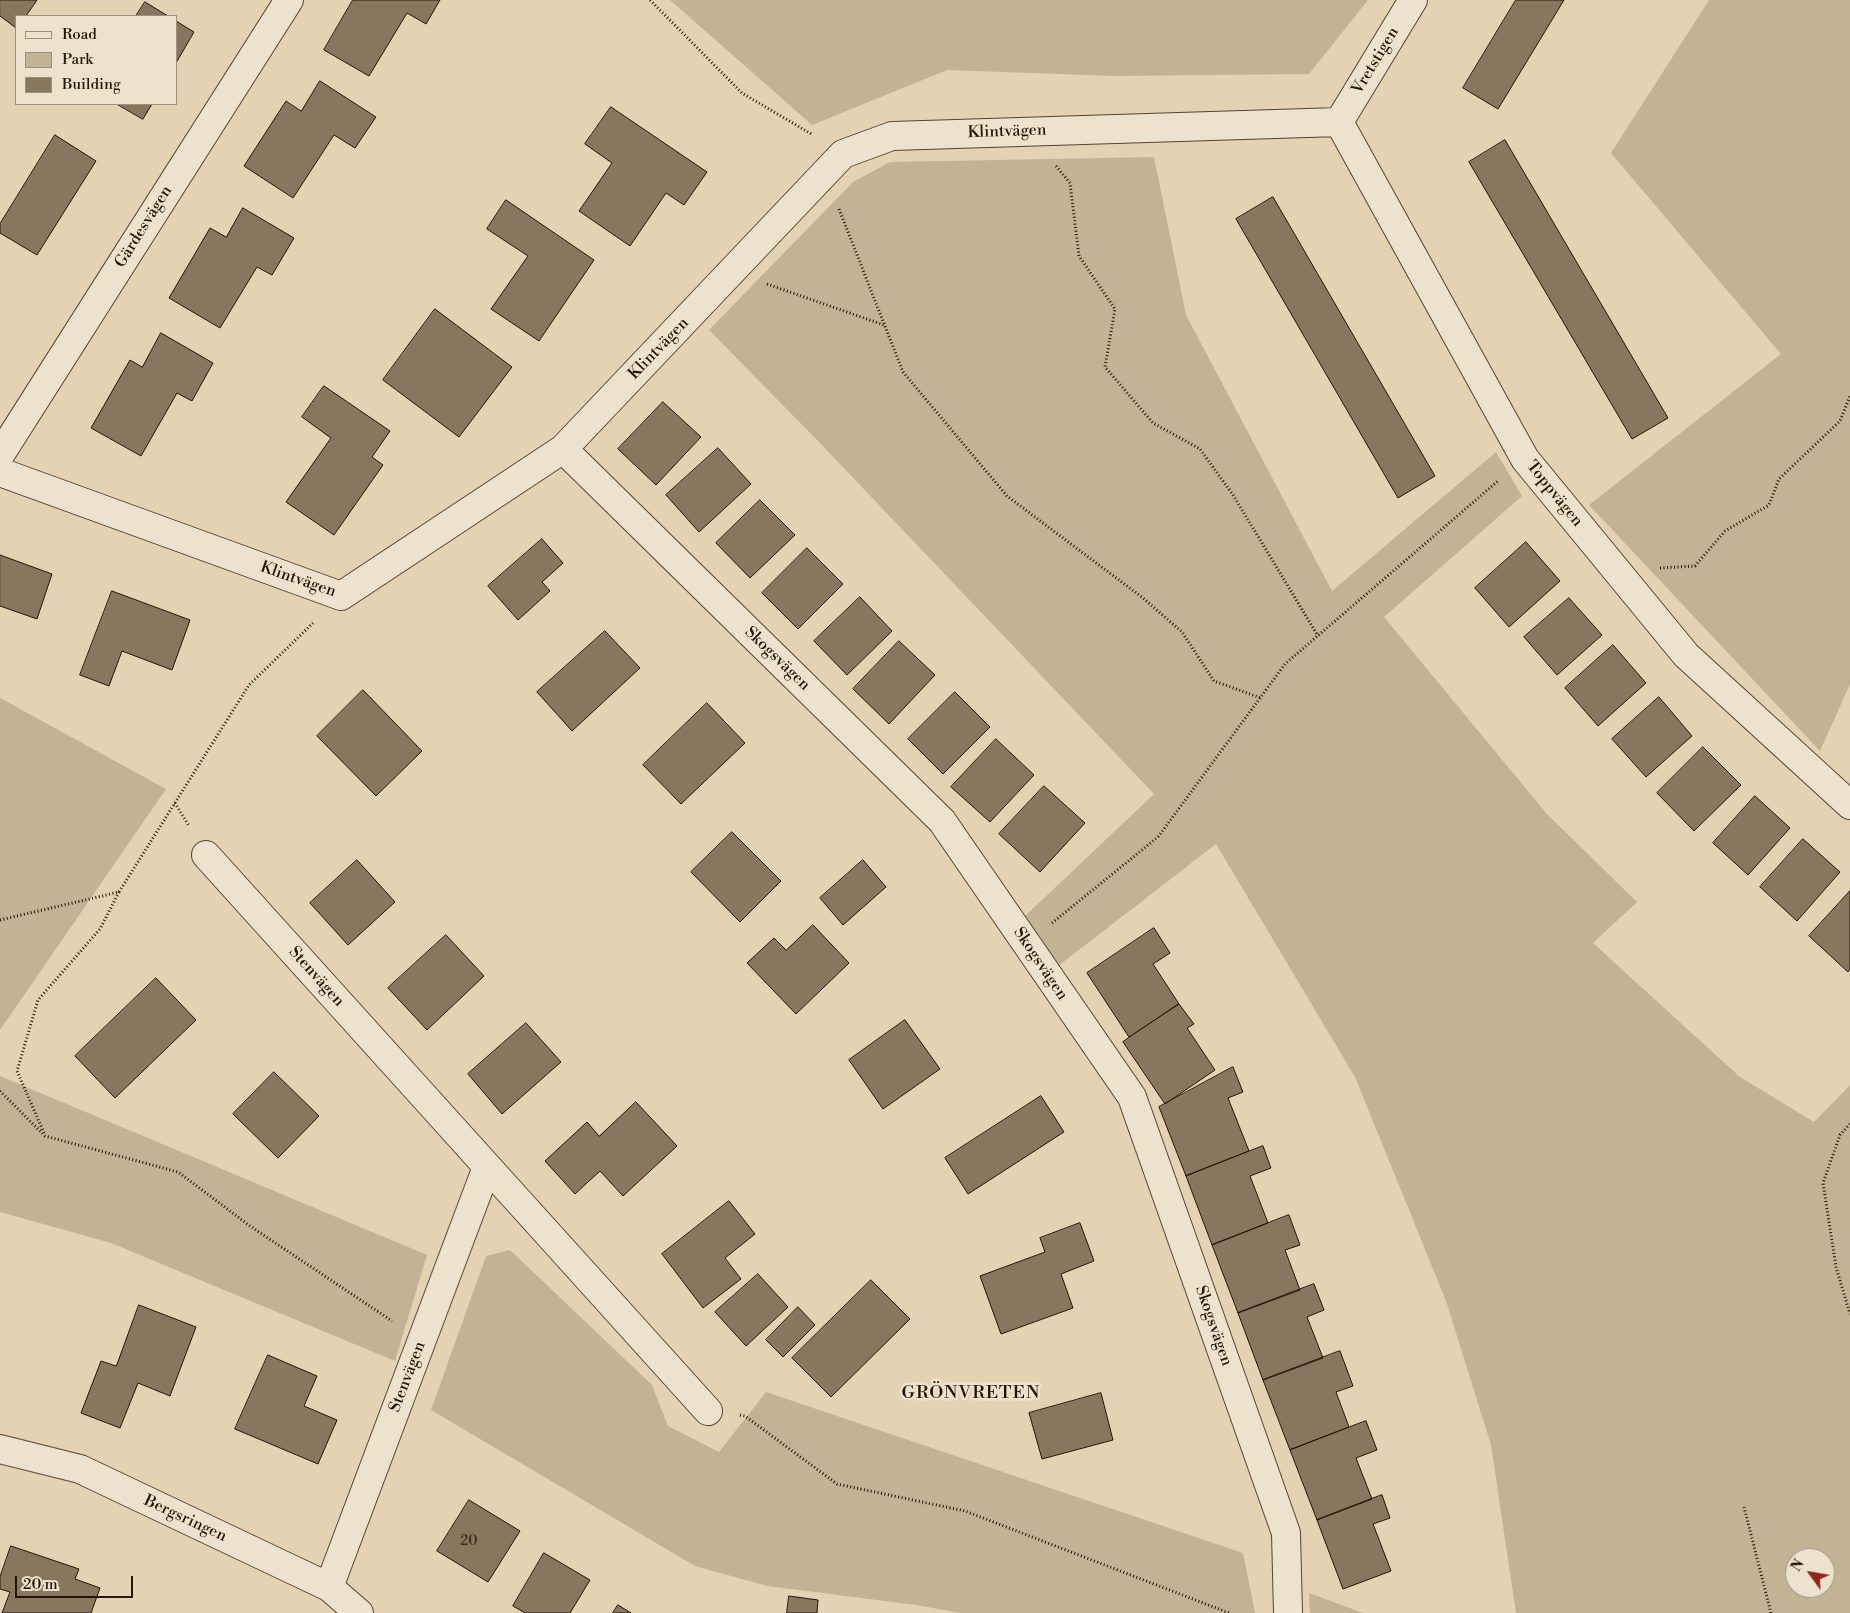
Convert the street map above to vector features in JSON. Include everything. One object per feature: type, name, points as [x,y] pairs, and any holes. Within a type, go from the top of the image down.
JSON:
[{"type":"street","name":"Gärdesvägen","points":[[0,455],[289,0]]},
{"type":"street","name":"Vretstigen","points":[[1339,122],[1413,0]]},
{"type":"street","name":"Klintvägen","points":[[0,472],[340,596],[563,449],[843,154],[892,136],[1339,122]]},
{"type":"street","name":"Toppvägen","points":[[1339,122],[1525,459],[1686,655],[1850,805]]},
{"type":"street","name":"Skogsvägen","points":[[563,449],[942,821],[1132,1097],[1286,1533],[1288,1613]]},
{"type":"street","name":"Stenvägen","points":[[206,855],[708,1410]]},
{"type":"street","name":"Stenvägen","points":[[329,1587],[487,1167]]},
{"type":"street","name":"Bergsringen","points":[[0,1449],[80,1469],[329,1587],[359,1613]]},
{"type":"path","points":[[650,0],[742,94],[843,154]]},
{"type":"path","points":[[1029,132],[1070,183],[1079,256],[1116,309],[1105,367],[1153,423],[1200,449],[1233,495],[1318,636]]},
{"type":"path","points":[[825,174],[903,372],[1007,496],[1143,598],[1176,626],[1182,632],[1214,681],[1261,698]]},
{"type":"path","points":[[732,272],[884,326]]},
{"type":"path","points":[[1617,571],[1695,566],[1725,530],[1769,505],[1779,479],[1840,421],[1850,396]]},
{"type":"path","points":[[1026,943],[1158,837],[1285,664],[1525,459]]},
{"type":"path","points":[[45,1136],[17,1071],[38,1000],[100,929],[119,892],[249,685],[340,596]]},
{"type":"path","points":[[0,920],[119,892]]},
{"type":"path","points":[[0,1091],[45,1136],[178,1172],[265,1237],[422,1340]]},
{"type":"path","points":[[1850,1124],[1840,1135],[1823,1183],[1836,1267],[1850,1314]]},
{"type":"path","points":[[708,1410],[745,1416],[837,1484],[965,1511],[1229,1613]]},
{"type":"path","points":[[1744,1507],[1771,1613]]},
{"type":"green space","points":[[670,0],[1368,0],[1309,74],[1114,76],[947,70],[812,125]]},
{"type":"green space","points":[[1709,0],[1850,0],[1850,684],[1820,751],[1589,505],[1781,354],[1611,153]]},
{"type":"green space","points":[[1154,157],[1186,315],[1332,591],[1496,452],[1522,496],[1384,617],[1547,814],[1637,902],[1593,943],[1740,1077],[1814,1122],[1850,1085],[1850,1613],[1516,1613],[1491,1445],[1446,1301],[1355,1077],[1216,844],[1053,970],[1022,919],[1154,794],[819,442],[709,330],[853,182],[890,162]]},
{"type":"green space","points":[[0,698],[166,789],[0,1030]]},
{"type":"green space","points":[[0,1076],[427,1255],[395,1361],[111,1243],[0,1212]]},
{"type":"green space","points":[[510,1250],[652,1385],[668,1426],[719,1452],[766,1392],[1243,1553],[1255,1613],[961,1613],[916,1605],[767,1586],[695,1566],[431,1410],[486,1256]]},
{"type":"green space","points":[[1309,1593],[1363,1613],[1310,1613]]},
{"type":"building","points":[[0,0],[37,0],[27,15],[15,15],[15,27],[0,16]]},
{"type":"building","points":[[353,0],[440,0],[426,24],[407,13],[369,76],[324,50]]},
{"type":"building","points":[[1516,0],[1564,0],[1498,109],[1463,88]]},
{"type":"building","points":[[145,2],[166,15],[137,15]]},
{"type":"building","points":[[178,22],[194,32],[178,60]]},
{"type":"building","points":[[320,81],[376,117],[355,148],[334,135],[293,198],[244,166],[286,101],[301,111]]},
{"type":"building","points":[[119,105],[151,105],[143,119]]},
{"type":"building","points":[[611,107],[707,172],[684,205],[666,193],[630,246],[579,211],[612,163],[585,144]]},
{"type":"building","points":[[55,135],[96,161],[37,255],[0,233],[0,224]]},
{"type":"building","points":[[1505,140],[1668,418],[1632,439],[1469,162]]},
{"type":"building","points":[[1273,197],[1435,476],[1398,498],[1236,219]]},
{"type":"building","points":[[506,200],[594,260],[539,341],[491,309],[528,256],[487,229]]},
{"type":"building","points":[[243,208],[294,238],[272,275],[257,267],[220,328],[169,298],[210,228],[226,237]]},
{"type":"building","points":[[435,309],[512,367],[459,437],[383,380]]},
{"type":"building","points":[[161,333],[213,363],[192,401],[177,393],[141,456],[91,428],[130,360],[142,367]]},
{"type":"building","points":[[324,386],[390,431],[372,457],[383,465],[334,535],[286,502],[331,438],[302,417]]},
{"type":"building","points":[[663,402],[701,437],[656,485],[618,449]]},
{"type":"building","points":[[718,448],[751,484],[699,532],[666,495]]},
{"type":"building","points":[[760,500],[795,535],[750,578],[716,543]]},
{"type":"building","points":[[542,539],[563,563],[542,582],[550,591],[518,620],[488,586]]},
{"type":"building","points":[[1526,542],[1560,581],[1509,627],[1475,588]]},
{"type":"building","points":[[807,548],[843,584],[798,629],[762,593]]},
{"type":"building","points":[[0,555],[52,574],[37,619],[0,606]]},
{"type":"building","points":[[112,591],[190,620],[172,670],[122,651],[109,686],[80,675]]},
{"type":"building","points":[[860,597],[892,631],[847,675],[814,641]]},
{"type":"building","points":[[1569,598],[1602,635],[1557,675],[1524,637]]},
{"type":"building","points":[[605,631],[640,668],[572,731],[537,692]]},
{"type":"building","points":[[899,641],[935,675],[889,724],[853,689]]},
{"type":"building","points":[[1613,645],[1646,683],[1598,726],[1565,688]]},
{"type":"building","points":[[363,690],[422,751],[376,796],[317,736]]},
{"type":"building","points":[[955,692],[990,727],[943,774],[908,739]]},
{"type":"building","points":[[1659,697],[1692,736],[1646,777],[1612,739]]},
{"type":"building","points":[[707,703],[745,743],[681,804],[643,765]]},
{"type":"building","points":[[996,739],[1034,775],[990,822],[951,787]]},
{"type":"building","points":[[1703,747],[1741,785],[1694,831],[1657,793]]},
{"type":"building","points":[[1044,786],[1085,823],[1040,872],[999,834]]},
{"type":"building","points":[[1755,796],[1790,828],[1748,875],[1713,843]]},
{"type":"building","points":[[732,832],[781,881],[740,922],[691,872]]},
{"type":"building","points":[[1803,839],[1840,872],[1797,921],[1760,887]]},
{"type":"building","points":[[357,860],[395,902],[348,945],[310,903]]},
{"type":"building","points":[[863,860],[886,887],[843,925],[820,898]]},
{"type":"building","points":[[1850,891],[1850,969],[1848,972],[1809,936]]},
{"type":"building","points":[[813,925],[849,963],[796,1014],[747,963],[774,938],[786,950]]},
{"type":"building","points":[[1154,928],[1170,953],[1153,964],[1179,1004],[1129,1037],[1087,973]]},
{"type":"building","points":[[446,935],[484,976],[427,1030],[388,988]]},
{"type":"building","points":[[156,978],[196,1020],[115,1098],[75,1056]]},
{"type":"building","points":[[1179,1004],[1194,1024],[1187,1028],[1215,1070],[1165,1104],[1123,1042]]},
{"type":"building","points":[[905,1020],[940,1069],[883,1109],[849,1060]]},
{"type":"building","points":[[526,1023],[561,1062],[502,1114],[468,1074]]},
{"type":"building","points":[[1233,1067],[1243,1092],[1228,1098],[1249,1151],[1186,1176],[1159,1107]]},
{"type":"building","points":[[274,1072],[319,1116],[278,1158],[233,1114]]},
{"type":"building","points":[[1041,1096],[1064,1132],[968,1194],[945,1158]]},
{"type":"building","points":[[636,1102],[677,1146],[623,1196],[600,1171],[575,1194],[545,1161],[587,1122],[599,1136]]},
{"type":"building","points":[[1263,1146],[1271,1168],[1250,1176],[1268,1223],[1212,1245],[1186,1176]]},
{"type":"building","points":[[729,1201],[755,1234],[725,1258],[741,1279],[703,1308],[662,1254]]},
{"type":"building","points":[[1289,1215],[1300,1245],[1285,1250],[1300,1290],[1238,1313],[1212,1245]]},
{"type":"building","points":[[1080,1223],[1094,1261],[1061,1274],[1073,1308],[1001,1334],[980,1276],[1045,1252],[1040,1238]]},
{"type":"building","points":[[758,1274],[788,1307],[746,1346],[715,1312]]},
{"type":"building","points":[[871,1280],[910,1319],[831,1397],[792,1358]]},
{"type":"building","points":[[1314,1284],[1324,1310],[1307,1317],[1323,1358],[1263,1380],[1238,1313]]},
{"type":"building","points":[[139,1305],[196,1327],[170,1396],[138,1383],[120,1428],[81,1413],[101,1361],[116,1366]]},
{"type":"building","points":[[798,1307],[815,1325],[783,1357],[766,1340]]},
{"type":"building","points":[[1340,1351],[1353,1386],[1336,1392],[1349,1427],[1290,1450],[1263,1380]]},
{"type":"building","points":[[268,1355],[317,1376],[304,1406],[337,1420],[318,1464],[235,1429]]},
{"type":"building","points":[[1101,1393],[1113,1440],[1042,1459],[1029,1413]]},
{"type":"building","points":[[1366,1421],[1377,1450],[1356,1458],[1372,1499],[1317,1520],[1290,1450]]},
{"type":"building","points":[[1382,1495],[1390,1518],[1373,1524],[1391,1571],[1343,1589],[1317,1520]]},
{"type":"building","points":[[469,1500],[520,1531],[488,1582],[437,1551]]},
{"type":"building","points":[[11,1546],[79,1569],[75,1579],[100,1588],[91,1613],[2,1613],[10,1592],[0,1589],[0,1577]]},
{"type":"building","points":[[544,1553],[590,1580],[570,1613],[525,1613],[513,1606]]},
{"type":"building","points":[[789,1596],[818,1600],[817,1613],[787,1613]]},
{"type":"building","points":[[618,1605],[631,1613],[613,1613]]},
{"type":"district","name":"GRÖNVRETEN","points":[[971,1394]]}]
